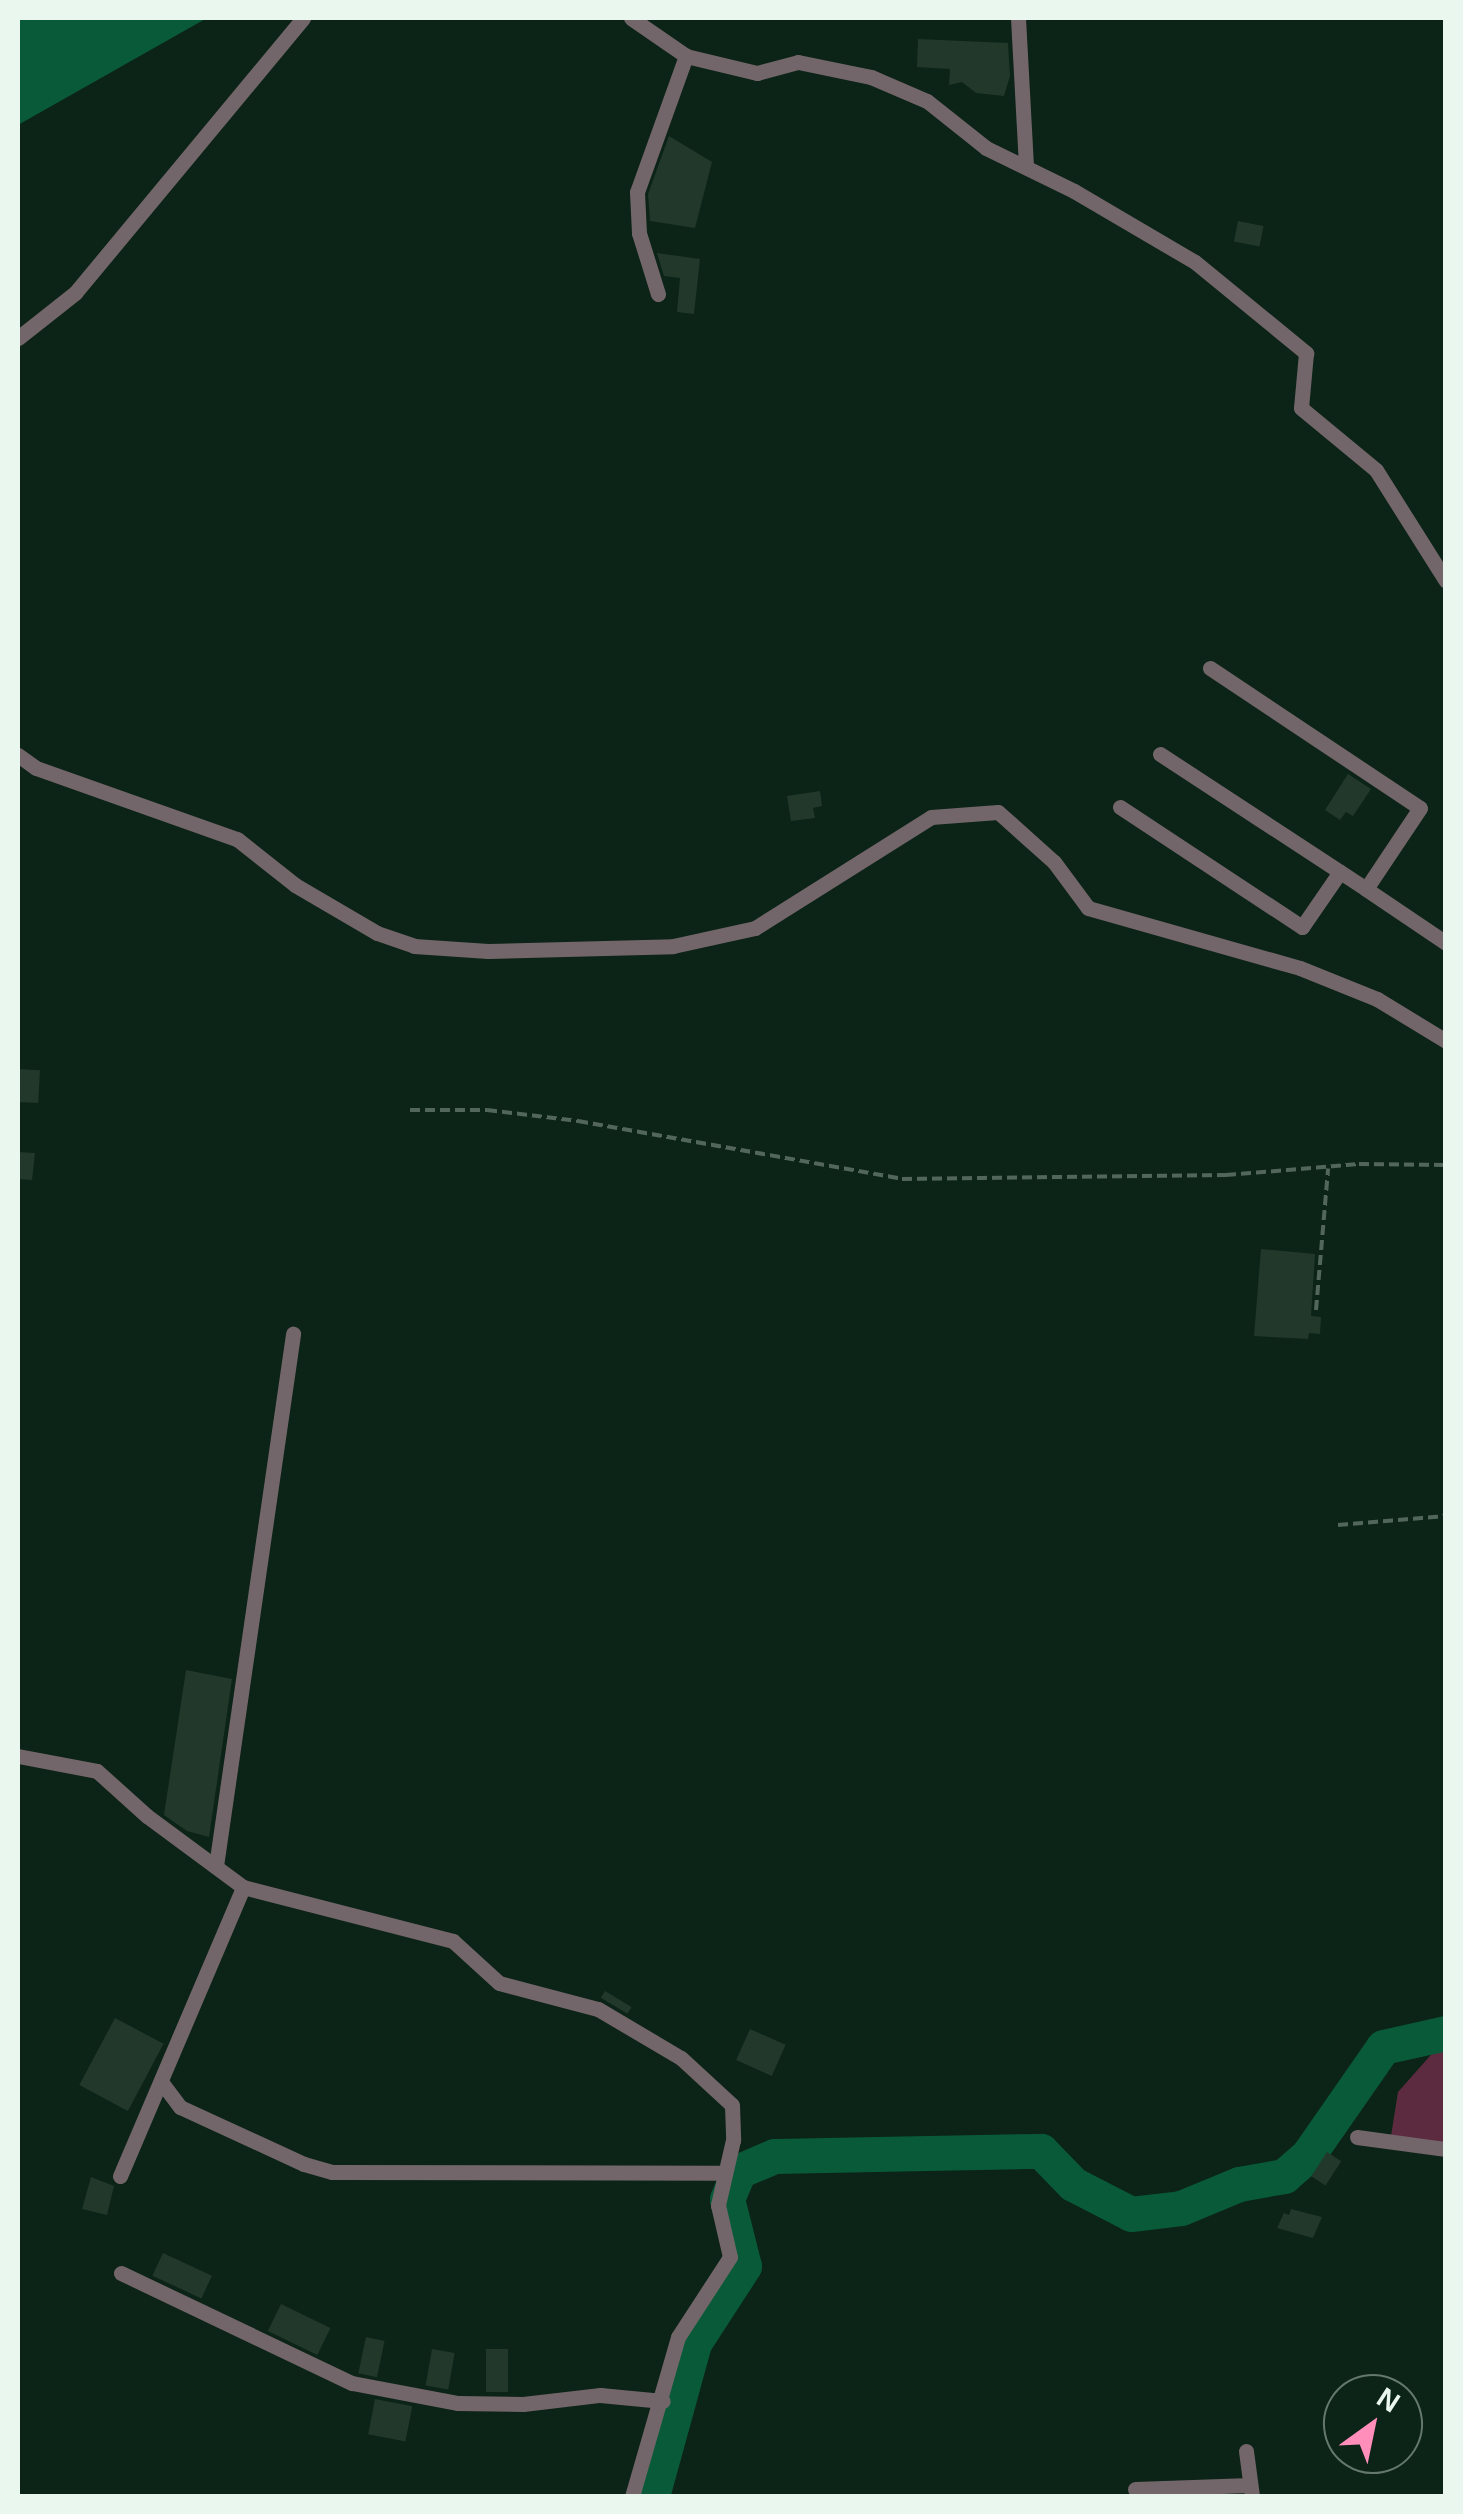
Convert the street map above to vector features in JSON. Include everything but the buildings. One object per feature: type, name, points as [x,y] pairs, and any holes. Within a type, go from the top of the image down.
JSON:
[{"type":"street","points":[[18,338],[74,292],[304,18]]},
{"type":"street","points":[[631,18],[686,56],[757,73],[798,62],[871,77],[927,101],[986,148],[1196,262],[1306,353],[1300,408],[1376,470],[1446,581]]},
{"type":"street","points":[[1018,18],[1026,167]]},
{"type":"street","points":[[658,294],[639,233],[636,202],[686,56]]},
{"type":"street","points":[[1210,668],[1420,808],[1366,890]]},
{"type":"street","points":[[18,754],[36,768],[237,839],[295,885],[377,933],[414,946],[488,951],[673,946],[755,928],[931,817],[998,812],[1054,862],[1088,908],[1300,968],[1377,999],[1446,1041]]},
{"type":"street","points":[[1160,754],[1446,943]]},
{"type":"street","points":[[1120,807],[1302,927],[1340,872]]},
{"type":"street","points":[[216,1866],[293,1334]]},
{"type":"street","points":[[18,1756],[97,1771],[146,1816],[242,1887],[453,1941],[499,1982],[598,2009],[664,2048],[732,2105],[733,2140],[722,2173],[718,2205],[730,2257],[678,2337],[632,2496]]},
{"type":"street","points":[[120,2176],[242,1887]]},
{"type":"street","points":[[162,2083],[180,2107],[304,2164],[332,2172],[722,2173]]},
{"type":"street","points":[[1357,2137],[1446,2149]]},
{"type":"street","points":[[120,2273],[352,2382],[458,2403],[524,2404],[600,2395],[662,2402]]},
{"type":"street","points":[[1135,2489],[1251,2491],[1246,2451]]},
{"type":"path","points":[[410,1110],[487,1110],[578,1120],[902,1179],[1446,1164]]},
{"type":"path","points":[[1316,1310],[1328,1169]]},
{"type":"path","points":[[1338,1524],[1446,1516]]},
{"type":"shaded area","points":[[18,18],[207,18],[18,125]]},
{"type":"shaded area","points":[[1445,2039],[1445,2148],[1390,2142],[1398,2092]]},
{"type":"waterway","points":[[652,2496],[694,2343],[744,2266],[727,2199],[739,2171],[774,2156],[1041,2151],[1073,2184],[1131,2214],[1181,2208],[1239,2184],[1284,2176],[1308,2155],[1383,2047],[1446,2033]]}]
